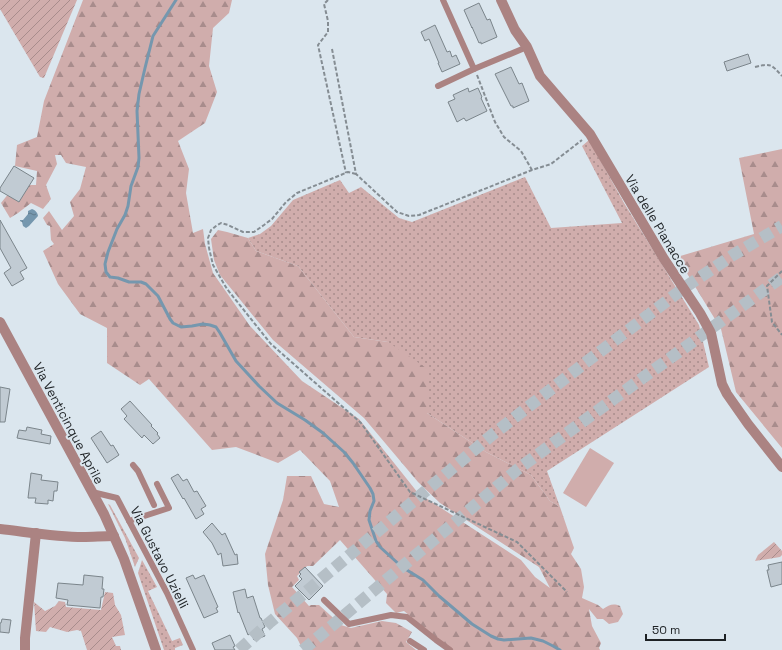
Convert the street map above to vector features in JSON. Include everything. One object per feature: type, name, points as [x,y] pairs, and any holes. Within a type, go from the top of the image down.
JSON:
[{"type":"street","name":"Via delle Pianacce","points":[[501,0],[515,30],[527,47],[540,76],[590,134],[652,241],[679,284],[700,313],[710,333],[722,384],[727,394],[748,424],[782,467]]},
{"type":"street","name":"Via Venticinque Aprile","points":[[0,322],[104,514],[124,559],[156,650]]},
{"type":"street","points":[[0,529],[83,537],[114,536]]},
{"type":"street","points":[[25,650],[36,533]]},
{"type":"lane","points":[[443,0],[474,69]]},
{"type":"lane","points":[[438,86],[527,47]]},
{"type":"lane","points":[[133,465],[154,505]]},
{"type":"lane","points":[[129,521],[169,508],[157,484]]},
{"type":"lane","points":[[150,496],[160,491]]},
{"type":"lane","name":"Via Gustavo Uzielli","points":[[92,492],[117,498],[167,593],[193,650]]},
{"type":"lane","points":[[324,600],[349,624],[391,615],[407,616],[450,650]]},
{"type":"lane","points":[[410,641],[424,650]]},
{"type":"path","points":[[328,0],[324,4],[328,21],[328,32],[318,45],[346,173]]},
{"type":"path","points":[[332,49],[356,174]]},
{"type":"path","points":[[756,68],[766,64],[773,66],[782,76]]},
{"type":"path","points":[[474,69],[496,122],[504,137],[521,151],[532,170]]},
{"type":"path","points":[[566,592],[517,542],[410,492],[361,423],[271,344],[227,289],[213,265],[208,238],[211,230],[221,223],[243,232],[254,232],[272,219],[286,202],[297,193],[348,172],[356,174],[397,212],[409,216],[419,215],[532,170],[551,164],[590,134]]},
{"type":"path","points":[[782,271],[767,286],[772,322],[782,335]]},
{"type":"green space","points":[[0,0],[77,0],[44,78],[40,77],[0,9]]},
{"type":"green space","points":[[83,0],[232,0],[229,13],[213,28],[209,66],[217,92],[205,123],[178,141],[189,169],[186,193],[193,233],[203,229],[205,244],[213,273],[250,326],[302,381],[359,419],[418,493],[521,560],[535,577],[550,588],[539,567],[440,503],[418,482],[364,418],[273,340],[220,275],[214,260],[211,239],[218,230],[248,238],[256,251],[298,266],[354,337],[388,342],[429,370],[427,413],[486,452],[531,475],[550,501],[560,507],[574,548],[571,554],[581,569],[584,587],[582,598],[598,605],[603,609],[611,605],[620,606],[623,614],[618,622],[609,624],[603,619],[597,619],[589,609],[592,626],[601,643],[599,648],[600,650],[451,650],[404,611],[396,613],[386,603],[387,594],[340,540],[313,566],[307,566],[297,576],[299,580],[292,587],[309,606],[319,605],[341,625],[351,628],[382,621],[396,623],[412,632],[406,642],[416,650],[303,650],[297,638],[275,614],[268,585],[265,554],[283,500],[287,476],[311,476],[324,504],[339,507],[330,481],[300,450],[278,463],[236,447],[212,450],[149,379],[140,385],[107,363],[107,328],[80,314],[58,284],[43,251],[54,244],[51,240],[50,226],[47,225],[43,218],[49,211],[62,230],[74,216],[70,202],[80,189],[86,167],[66,163],[61,155],[55,155],[57,164],[46,185],[51,199],[43,209],[31,203],[10,218],[1,203],[9,193],[21,185],[36,185],[37,171],[15,166],[17,145],[37,137],[44,101]]},
{"type":"green space","points":[[589,140],[624,203],[699,325],[709,367],[547,471],[560,507],[550,501],[531,475],[486,452],[427,413],[388,342],[354,337],[298,266],[256,251],[248,238],[260,234],[271,226],[293,200],[340,180],[349,193],[361,187],[399,218],[412,222],[525,177],[551,228],[622,223],[582,146]]},
{"type":"green space","points":[[782,149],[782,448],[736,392],[721,329],[677,257],[754,234],[739,158]]},
{"type":"green space","points":[[590,448],[614,463],[586,507],[563,493]]},
{"type":"green space","points":[[108,504],[110,505],[139,558],[135,567],[125,538]]},
{"type":"green space","points":[[774,542],[782,551],[782,555],[780,557],[755,561],[758,555]]},
{"type":"green space","points":[[142,560],[157,587],[148,591],[172,641],[180,638],[183,645],[175,648],[175,650],[164,650],[138,573]]},
{"type":"green space","points":[[105,592],[113,593],[115,605],[121,615],[125,635],[112,637],[116,646],[120,646],[121,650],[87,650],[81,631],[77,630],[67,632],[50,627],[46,632],[36,631],[34,602],[45,611],[55,606],[59,601],[65,602],[66,607],[101,610]]},
{"type":"water","points":[[32,209],[38,216],[26,228],[20,220],[23,220],[28,214],[28,211]]},
{"type":"building","points":[[479,3],[487,20],[490,19],[497,37],[481,44],[481,42],[479,43],[464,10]]},
{"type":"building","points":[[435,25],[447,52],[450,51],[452,57],[456,55],[460,64],[442,72],[429,39],[425,41],[421,32]]},
{"type":"building","points":[[748,54],[751,63],[727,71],[724,62]]},
{"type":"building","points":[[511,67],[519,84],[522,83],[529,101],[513,108],[495,74]]},
{"type":"building","points":[[468,88],[469,92],[478,88],[487,111],[466,121],[464,118],[457,122],[448,102],[455,99],[453,95]]},
{"type":"building","points":[[14,166],[34,178],[19,202],[0,191],[0,188]]},
{"type":"building","points":[[0,220],[27,268],[20,272],[24,279],[12,286],[4,273],[11,268],[0,248]]},
{"type":"building","points":[[0,387],[10,389],[5,422],[0,422]]},
{"type":"building","points":[[130,401],[158,433],[157,434],[160,438],[153,444],[144,435],[142,438],[124,419],[127,416],[121,409]]},
{"type":"building","points":[[27,427],[42,430],[41,434],[51,436],[50,444],[17,438],[19,430],[26,431]]},
{"type":"building","points":[[101,431],[119,455],[107,463],[91,438]]},
{"type":"building","points":[[31,473],[42,475],[41,480],[58,482],[57,491],[54,491],[53,501],[48,500],[48,504],[35,503],[36,498],[28,498]]},
{"type":"building","points":[[178,474],[183,481],[187,479],[194,492],[197,491],[206,506],[201,509],[204,514],[196,519],[171,478]]},
{"type":"building","points":[[212,523],[222,535],[225,533],[235,555],[237,554],[238,564],[223,566],[221,553],[218,555],[212,543],[203,532]]},
{"type":"building","points":[[782,562],[782,584],[771,587],[767,570],[769,570],[768,565]]},
{"type":"building","points":[[305,567],[323,586],[309,600],[295,586],[302,579],[299,576],[301,574],[299,572]]},
{"type":"building","points":[[84,575],[103,577],[102,589],[104,589],[103,597],[101,597],[100,608],[67,605],[68,600],[56,598],[58,583],[83,585]]},
{"type":"building","points":[[193,575],[195,579],[204,575],[218,607],[216,608],[218,612],[204,618],[186,578]]},
{"type":"building","points":[[245,589],[247,598],[253,596],[260,618],[265,627],[262,629],[265,636],[254,640],[251,633],[248,635],[239,612],[238,613],[233,592]]},
{"type":"building","points":[[2,619],[11,620],[9,633],[0,632],[0,623]]},
{"type":"building","points":[[230,635],[235,646],[233,647],[235,650],[215,650],[212,643]]},
{"type":"waterway","points":[[176,0],[153,36],[139,94],[137,111],[138,167],[131,186],[125,215],[117,229],[108,252],[105,264],[106,272],[110,277],[129,282],[141,282],[146,284],[158,296],[173,323],[181,327],[203,324],[216,327],[236,361],[259,386],[277,403],[323,433],[344,452],[373,494],[374,501],[370,511],[369,520],[376,541],[380,547],[402,567],[423,580],[439,596],[472,624],[491,636],[504,640],[531,638],[543,641],[560,650]]},
{"type":"tunnel","points":[[239,650],[492,435],[684,288],[733,255],[782,226]]},
{"type":"tunnel","points":[[303,650],[518,469],[782,277]]}]
